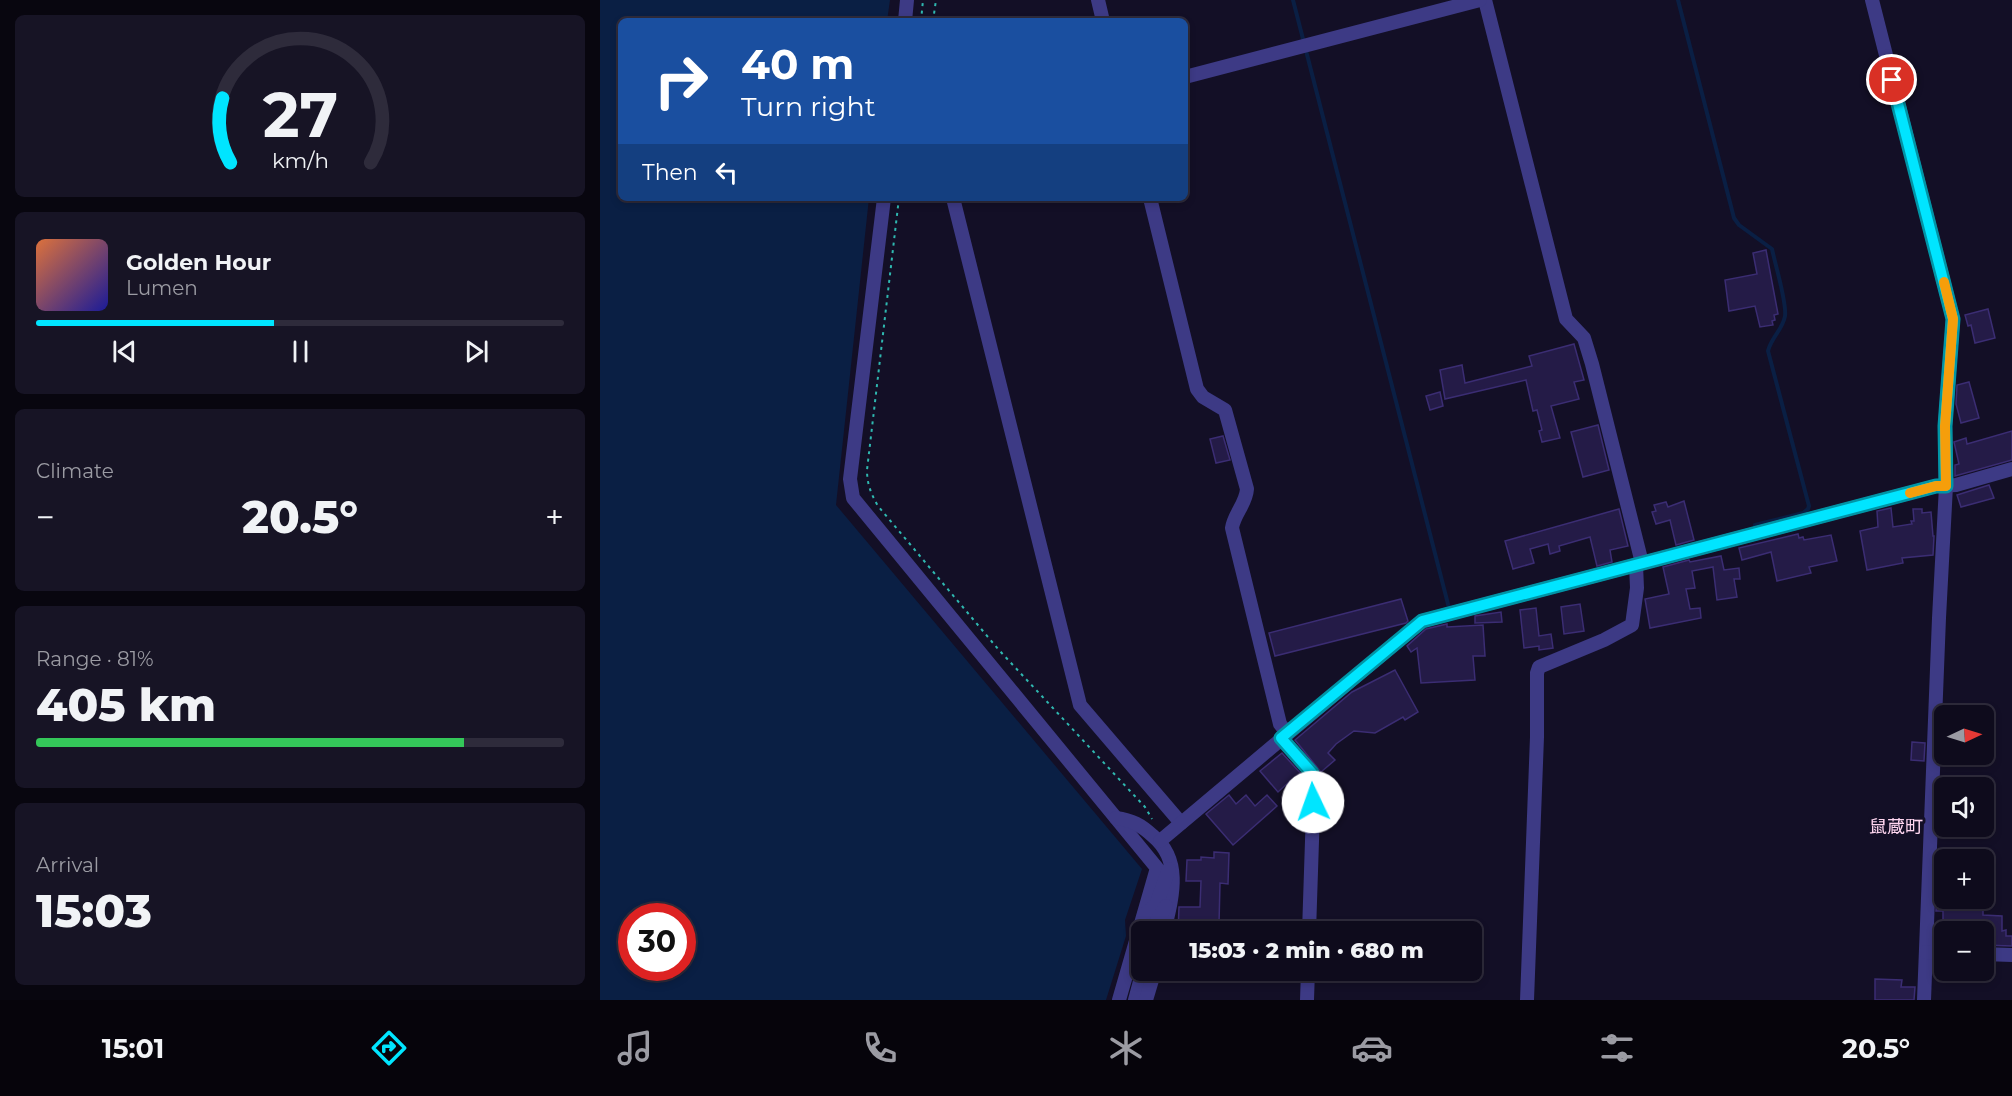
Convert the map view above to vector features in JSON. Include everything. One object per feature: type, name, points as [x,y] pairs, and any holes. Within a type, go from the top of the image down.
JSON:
[{"type":"street","points":[[904,18],[907,0]]},
{"type":"street","points":[[1098,0],[1102,18]]},
{"type":"street","points":[[1188,75],[1483,0],[1566,319],[1584,338],[1592,364],[1639,564],[1632,625],[1604,640],[1539,667],[1537,673],[1537,737],[1527,1000]]},
{"type":"street","points":[[1872,0],[1953,319],[1945,426],[1946,486],[1924,1000]]},
{"type":"street","points":[[884,201],[849,479],[853,498],[1157,868],[1119,1000]]},
{"type":"street","points":[[954,201],[1080,705],[1168,831],[1174,893],[1167,921]]},
{"type":"street","points":[[1151,201],[1197,389],[1203,397],[1225,410],[1247,489],[1246,498],[1233,521],[1232,528],[1280,724],[1284,735],[1312,773],[1314,780],[1309,921]]},
{"type":"street","points":[[1168,831],[1422,621],[1936,486],[1946,486],[2012,469]]},
{"type":"street","points":[[1116,818],[1168,831]]},
{"type":"street","points":[[1144,915],[1156,905],[1172,861]]},
{"type":"street","points":[[1157,921],[1174,893]]},
{"type":"street","points":[[1926,952],[1934,952]]},
{"type":"street","points":[[1994,954],[2012,955]]},
{"type":"street","points":[[1135,1000],[1140,981]]},
{"type":"street","points":[[1146,1000],[1152,981]]},
{"type":"street","points":[[1307,1000],[1308,981]]},
{"type":"path","points":[[921,18],[923,0]]},
{"type":"path","points":[[933,18],[936,0]]},
{"type":"path","points":[[899,201],[867,470],[867,481],[871,493],[878,506],[998,648],[1168,831]]},
{"type":"water","points":[[600,0],[890,0],[887,18],[618,18],[618,201],[869,201],[836,505],[1142,869],[1125,920],[1126,936],[1106,1000],[600,1000]]},
{"type":"building","points":[[1766,250],[1778,314],[1774,315],[1773,325],[1760,327],[1755,306],[1729,311],[1725,280],[1757,274],[1753,253]]},
{"type":"building","points":[[1988,309],[1995,338],[1975,343],[1971,325],[1968,326],[1965,315]]},
{"type":"building","points":[[1574,344],[1584,380],[1574,382],[1579,399],[1551,406],[1560,438],[1542,442],[1539,431],[1542,430],[1537,410],[1533,411],[1526,380],[1445,399],[1440,370],[1462,365],[1465,383],[1532,366],[1529,356]]},
{"type":"building","points":[[1969,382],[1979,418],[1961,423],[1956,404],[1957,385]]},
{"type":"building","points":[[1440,392],[1443,406],[1430,410],[1426,396]]},
{"type":"building","points":[[1598,425],[1609,470],[1583,477],[1571,432]]},
{"type":"building","points":[[2012,431],[2012,460],[1955,476],[1955,465],[1959,464],[1954,442],[1966,438],[1967,444]]},
{"type":"building","points":[[1223,436],[1230,460],[1216,463],[1210,439]]},
{"type":"building","points":[[1989,485],[1994,498],[1961,507],[1957,495]]},
{"type":"building","points":[[1684,501],[1694,540],[1676,545],[1670,520],[1656,524],[1652,512],[1656,511],[1654,505],[1666,502],[1668,507]]},
{"type":"building","points":[[1891,508],[1893,527],[1912,524],[1913,509],[1922,509],[1922,513],[1931,512],[1934,536],[1933,555],[1902,558],[1903,563],[1867,570],[1860,531],[1878,527],[1877,511]]},
{"type":"building","points":[[1619,509],[1628,546],[1610,550],[1612,562],[1597,566],[1590,537],[1559,546],[1560,551],[1550,554],[1548,544],[1530,549],[1534,563],[1513,569],[1505,541]]},
{"type":"building","points":[[1798,534],[1799,538],[1803,537],[1804,540],[1831,535],[1837,561],[1809,567],[1811,573],[1777,581],[1771,552],[1742,560],[1739,548]]},
{"type":"building","points":[[1721,556],[1724,570],[1739,568],[1740,579],[1734,579],[1737,597],[1717,600],[1713,567],[1692,571],[1695,588],[1686,589],[1690,609],[1700,608],[1701,618],[1650,628],[1645,599],[1669,594],[1663,567],[1689,560],[1690,562]]},
{"type":"building","points":[[1401,599],[1408,621],[1406,623],[1275,656],[1269,633]]},
{"type":"building","points":[[1580,604],[1584,631],[1564,634],[1561,607]]},
{"type":"building","points":[[1536,608],[1539,636],[1551,634],[1553,648],[1539,650],[1539,646],[1524,648],[1520,610]]},
{"type":"building","points":[[1501,612],[1502,622],[1475,623],[1475,616]]},
{"type":"building","points":[[1447,624],[1447,627],[1483,625],[1485,656],[1473,656],[1475,680],[1421,683],[1417,648],[1411,652],[1407,646],[1426,629]]},
{"type":"building","points":[[1395,670],[1418,712],[1405,720],[1403,717],[1375,733],[1354,731],[1328,753],[1335,760],[1321,772],[1295,740],[1352,692]]},
{"type":"building","points":[[1912,742],[1925,743],[1924,761],[1911,760]]},
{"type":"building","points":[[1282,753],[1304,777],[1294,785],[1290,781],[1278,792],[1260,771]]},
{"type":"building","points":[[1229,795],[1236,804],[1246,795],[1255,806],[1267,795],[1277,806],[1233,845],[1206,814]]},
{"type":"building","points":[[1214,852],[1229,853],[1228,884],[1220,883],[1219,921],[1178,921],[1179,907],[1200,907],[1201,881],[1186,881],[1187,860],[1201,860],[1201,857],[1214,858]]},
{"type":"building","points":[[1936,909],[1983,909],[1983,915],[2002,916],[2002,931],[2006,930],[2006,936],[2012,936],[2012,946],[1994,945],[1994,921],[1943,921],[1943,911],[1936,911]]},
{"type":"building","points":[[1875,979],[1902,980],[1901,987],[1915,987],[1914,1000],[1875,1000]]},
{"type":"waterway","points":[[1293,0],[1449,608]]},
{"type":"waterway","points":[[1678,0],[1734,218],[1739,225],[1772,249],[1784,302],[1784,321],[1768,351],[1809,506],[1803,513],[1755,525]]},
{"type":"slow traffic","points":[[1910,493],[1936,486],[1946,486],[1945,426],[1953,319],[1944,282]]},
{"type":"district","name":"鼠蔵町","points":[[1896,827]]},
{"type":"route","points":[[1313,802],[1312,773],[1281,738],[1422,621],[1936,486],[1946,486],[1945,426],[1953,319],[1892,80]]}]
